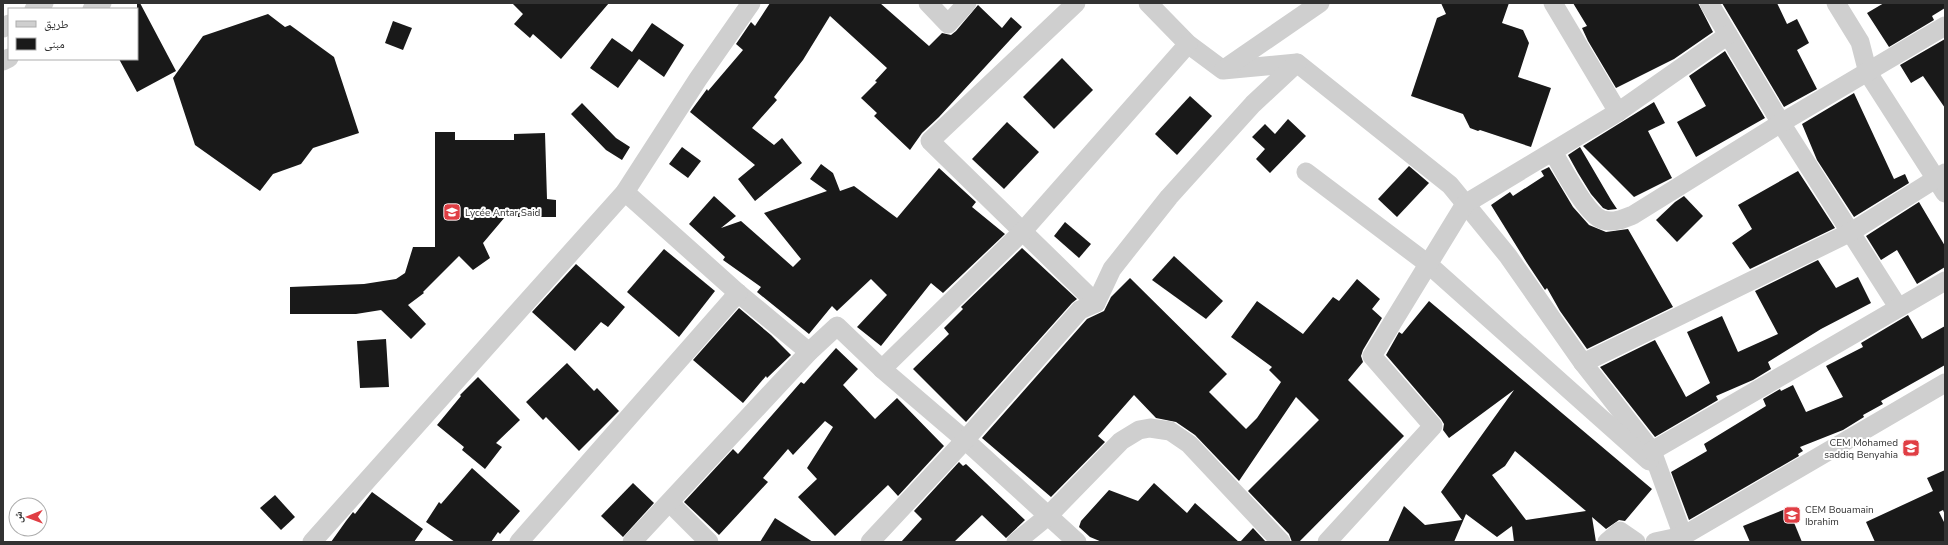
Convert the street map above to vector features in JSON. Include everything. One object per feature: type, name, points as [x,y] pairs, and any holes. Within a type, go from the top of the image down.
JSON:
[{"type":"street","points":[[312,542],[625,192],[698,79],[751,3]]},
{"type":"street","points":[[928,3],[948,24],[967,3]]},
{"type":"street","points":[[1076,3],[930,141],[1096,303]]},
{"type":"street","points":[[1148,3],[1188,44],[1223,70],[1297,63],[1450,185],[1508,256],[1583,363],[1652,451],[1683,536]]},
{"type":"street","points":[[1223,70],[1320,3]]},
{"type":"street","points":[[1553,3],[1618,112]]},
{"type":"street","points":[[1709,3],[1781,123],[1898,307]]},
{"type":"street","points":[[1583,363],[1851,232],[1942,182],[1868,72],[1860,42],[1836,3]]},
{"type":"street","points":[[1553,152],[1587,207],[1602,220],[1615,221],[1633,216],[1781,123],[1945,26]]},
{"type":"street","points":[[1327,542],[1433,426],[1372,356],[1465,204],[1618,112],[1728,35]]},
{"type":"street","points":[[882,370],[1022,232],[1188,44]]},
{"type":"street","points":[[870,542],[965,440],[1080,310],[1096,303],[1112,269],[1169,197],[1253,104],[1297,63]]},
{"type":"street","points":[[1306,172],[1428,264],[1659,470]]},
{"type":"street","points":[[625,192],[738,293],[809,352]]},
{"type":"street","points":[[1652,451],[1945,281]]},
{"type":"street","points":[[519,542],[738,293]]},
{"type":"street","points":[[632,542],[670,503],[809,352],[837,326],[882,370],[965,440],[1077,542]]},
{"type":"street","points":[[1655,542],[1683,536],[1945,383]]},
{"type":"street","points":[[1016,542],[1048,516],[1121,441],[1139,430],[1150,428],[1170,431],[1189,444],[1281,542]]},
{"type":"street","points":[[670,503],[709,542]]},
{"type":"street","points":[[1607,542],[1620,532],[1636,542]]},
{"type":"building","points":[[137,3],[140,3],[176,71],[137,92],[120,60],[138,60]]},
{"type":"building","points":[[512,3],[609,3],[561,59],[533,34],[530,38],[514,24],[523,14]]},
{"type":"building","points":[[770,3],[880,3],[929,46],[942,33],[951,35],[956,31],[978,5],[1002,28],[1011,17],[1022,27],[939,117],[922,133],[910,150],[874,116],[877,113],[861,98],[877,82],[875,81],[887,68],[830,16],[803,60],[774,97],[777,100],[752,128],[774,145],[782,138],[802,163],[755,201],[738,179],[755,165],[690,112],[707,89],[708,91],[743,50],[736,44],[751,22],[755,26]]},
{"type":"building","points":[[1441,3],[1509,3],[1502,23],[1523,30],[1529,43],[1518,77],[1551,88],[1531,147],[1470,128],[1463,114],[1411,96],[1437,18],[1446,14]]},
{"type":"building","points":[[1573,3],[1698,3],[1713,32],[1674,59],[1616,88],[1588,41],[1582,28],[1587,26]]},
{"type":"building","points":[[1722,3],[1777,3],[1787,24],[1797,19],[1809,43],[1797,50],[1817,89],[1784,107]]},
{"type":"building","points":[[1884,3],[1945,3],[1945,8],[1932,16],[1934,20],[1889,47],[1867,13]]},
{"type":"building","points":[[268,14],[285,27],[290,25],[334,57],[359,133],[313,148],[301,164],[273,174],[260,191],[195,145],[173,78],[203,36]]},
{"type":"building","points":[[393,21],[412,28],[403,50],[385,43]]},
{"type":"building","points":[[652,23],[684,45],[664,77],[639,59],[618,88],[590,68],[612,38],[632,52]]},
{"type":"building","points":[[1945,39],[1945,108],[1923,76],[1911,83],[1900,65]]},
{"type":"building","points":[[1725,51],[1765,118],[1696,157],[1677,122],[1706,106],[1689,76]]},
{"type":"building","points":[[1062,58],[1093,90],[1054,129],[1023,97]]},
{"type":"building","points":[[1854,93],[1894,179],[1905,174],[1909,183],[1854,217],[1817,160],[1802,124]]},
{"type":"building","points":[[1190,96],[1212,116],[1177,155],[1155,134]]},
{"type":"building","points":[[1654,102],[1665,123],[1648,131],[1672,178],[1634,197],[1583,146]]},
{"type":"building","points":[[582,103],[616,138],[630,147],[622,160],[606,150],[571,114]]},
{"type":"building","points":[[1288,119],[1306,136],[1270,173],[1256,159],[1265,149],[1252,137],[1265,124],[1275,134]]},
{"type":"building","points":[[1007,122],[1039,152],[1004,189],[972,159]]},
{"type":"building","points":[[435,132],[455,132],[455,140],[514,140],[514,134],[545,133],[547,199],[556,200],[556,217],[505,217],[483,243],[490,258],[473,270],[459,256],[423,292],[424,293],[408,305],[426,324],[411,339],[381,310],[356,314],[290,314],[290,287],[364,284],[396,279],[405,273],[413,247],[435,247]]},
{"type":"building","points":[[682,147],[701,161],[688,178],[669,164]]},
{"type":"building","points":[[1580,147],[1617,209],[1608,210],[1603,208],[1591,194],[1578,173],[1568,155]]},
{"type":"building","points":[[821,164],[833,173],[840,191],[854,186],[897,218],[939,168],[976,202],[972,207],[1005,234],[943,293],[931,283],[881,346],[857,327],[887,295],[871,279],[837,311],[832,306],[809,334],[757,292],[761,287],[723,260],[725,257],[689,224],[714,196],[736,216],[721,228],[741,221],[793,267],[801,259],[764,213],[827,191],[810,179]]},
{"type":"building","points":[[1409,166],[1429,183],[1397,217],[1378,199]]},
{"type":"building","points":[[1549,167],[1573,207],[1589,225],[1606,232],[1628,229],[1673,307],[1587,349],[1560,311],[1547,288],[1545,290],[1527,263],[1491,205],[1510,192],[1513,196],[1544,176],[1541,171]]},
{"type":"building","points":[[1798,171],[1835,228],[1750,269],[1732,243],[1752,229],[1738,205]]},
{"type":"building","points":[[1684,196],[1703,216],[1677,242],[1656,220],[1675,202]]},
{"type":"building","points":[[1919,202],[1945,246],[1945,267],[1917,284],[1897,250],[1881,260],[1866,236]]},
{"type":"building","points":[[1065,222],[1091,244],[1079,258],[1054,236]]},
{"type":"building","points":[[1022,248],[1077,299],[966,422],[913,369],[949,334],[944,328],[963,309],[961,307]]},
{"type":"building","points":[[664,249],[715,291],[679,337],[627,292]]},
{"type":"building","points":[[1174,256],[1223,301],[1206,319],[1152,280]]},
{"type":"building","points":[[1818,260],[1836,288],[1858,277],[1871,303],[1821,329],[1768,362],[1771,369],[1753,380],[1716,396],[1718,400],[1655,437],[1600,367],[1655,340],[1686,397],[1710,383],[1687,332],[1722,316],[1738,352],[1778,334],[1755,291]]},
{"type":"building","points":[[576,264],[625,307],[608,327],[601,322],[575,351],[532,312]]},
{"type":"building","points":[[1130,278],[1227,374],[1209,392],[1246,429],[1257,418],[1281,382],[1269,370],[1272,367],[1231,337],[1257,301],[1303,334],[1333,297],[1339,301],[1357,279],[1380,299],[1372,309],[1382,318],[1363,350],[1361,356],[1363,362],[1348,380],[1404,436],[1299,542],[1292,542],[1289,534],[1248,491],[1319,420],[1296,397],[1239,481],[1195,435],[1176,422],[1156,418],[1134,395],[1098,436],[1105,442],[1051,497],[982,438],[1087,319],[1104,311],[1111,297]]},
{"type":"building","points":[[1429,301],[1652,489],[1625,521],[1619,520],[1606,529],[1592,517],[1596,542],[1514,542],[1512,526],[1497,537],[1466,514],[1454,542],[1388,542],[1404,506],[1425,525],[1462,520],[1441,492],[1514,390],[1449,438],[1443,430],[1444,424],[1441,419],[1386,355],[1399,332],[1402,334]],"holes":[[[1515,451],[1586,511],[1526,520],[1492,475],[1505,466]]]},
{"type":"building","points":[[739,308],[771,335],[791,355],[767,378],[766,376],[743,403],[693,360]]},
{"type":"building","points":[[1908,315],[1922,339],[1945,326],[1945,365],[1881,401],[1883,404],[1863,415],[1864,417],[1843,430],[1800,447],[1803,451],[1798,454],[1799,456],[1689,520],[1671,472],[1707,451],[1704,444],[1766,406],[1763,399],[1780,389],[1781,391],[1793,385],[1806,412],[1843,397],[1826,366],[1863,347],[1861,343]]},
{"type":"building","points":[[386,339],[389,387],[360,388],[357,341]]},
{"type":"building","points":[[836,348],[858,369],[843,385],[875,419],[897,398],[944,446],[898,496],[888,485],[835,536],[798,497],[817,479],[807,468],[833,427],[825,421],[793,455],[788,449],[763,478],[768,482],[719,535],[684,502],[733,449],[738,454],[801,382],[804,384]]},
{"type":"building","points":[[567,363],[594,391],[597,388],[619,411],[579,451],[546,417],[543,420],[526,402]]},
{"type":"building","points":[[478,377],[520,420],[496,443],[502,447],[485,469],[462,450],[464,447],[437,425],[461,396],[460,395]]},
{"type":"building","points":[[959,462],[963,466],[966,464],[1025,520],[1006,538],[982,515],[954,542],[901,542],[922,519],[914,511]]},
{"type":"building","points":[[472,468],[520,511],[500,534],[498,532],[491,542],[455,542],[426,522],[439,502],[441,504]]},
{"type":"building","points":[[1945,470],[1945,515],[1943,510],[1939,512],[1945,524],[1945,542],[1875,542],[1866,522],[1933,491],[1927,478]]},
{"type":"building","points":[[633,483],[654,503],[623,537],[601,516]]},
{"type":"building","points":[[1154,483],[1187,513],[1195,503],[1239,542],[1102,542],[1090,537],[1079,527],[1081,521],[1109,490],[1138,501]]},
{"type":"building","points":[[372,492],[423,529],[414,542],[331,542],[353,512],[355,514]]},
{"type":"building","points":[[275,495],[295,517],[281,530],[260,508]]},
{"type":"building","points":[[1788,508],[1802,542],[1750,542],[1743,526]]},
{"type":"building","points":[[775,518],[813,542],[760,542]]},
{"type":"building","points":[[1253,528],[1266,542],[1240,542]]},
{"type":"place","name":"Lycée Antar Said","points":[[452,212]]},
{"type":"place","name":"CEM Mohamed saddiq Benyahia","points":[[1911,448]]},
{"type":"place","name":"CEM Bouamain Ibrahim","points":[[1792,515]]}]
